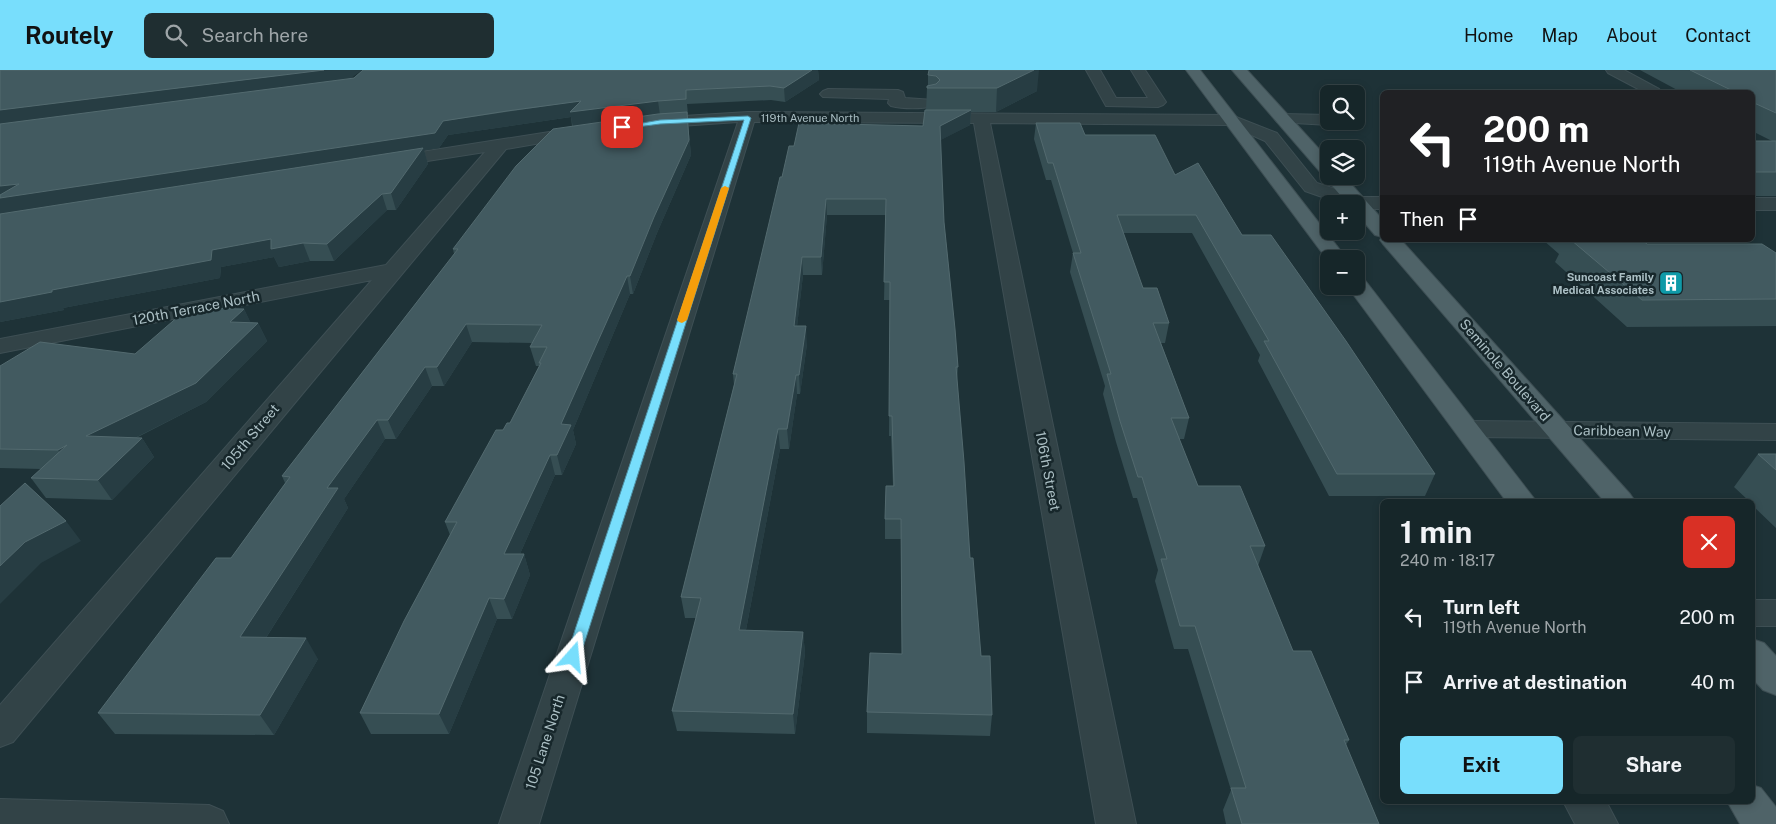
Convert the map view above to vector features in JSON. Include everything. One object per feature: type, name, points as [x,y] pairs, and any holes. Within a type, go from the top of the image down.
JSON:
[{"type":"main road","points":[[1193,70],[1330,250]]},
{"type":"main road","points":[[1239,70],[1320,161]]},
{"type":"main road","points":[[1342,185],[1351,195]]},
{"type":"main road","points":[[1365,211],[1380,229]]},
{"type":"main road","name":"Seminole Boulevard","points":[[1392,242],[1618,499]]},
{"type":"main road","points":[[1364,295],[1520,499]]},
{"type":"main road","points":[[1755,656],[1776,680]]},
{"type":"main road","points":[[1749,804],[1764,824]]},
{"type":"street","points":[[1093,70],[1114,111]]},
{"type":"street","points":[[1092,103],[1114,111],[1158,102],[1138,70]]},
{"type":"street","points":[[1614,70],[1650,90]]},
{"type":"street","points":[[825,118],[830,78]]},
{"type":"street","points":[[828,94],[898,95],[896,104],[955,103]]},
{"type":"street","name":"119th Avenue North","points":[[632,126],[748,118],[981,119],[1114,111],[1231,120],[1271,137],[1311,187],[1334,195]]},
{"type":"street","name":"105 Lane North","points":[[518,824],[748,118]]},
{"type":"street","name":"106th Street","points":[[981,119],[1116,824]]},
{"type":"street","points":[[1283,119],[1320,120]]},
{"type":"street","points":[[373,165],[594,131]]},
{"type":"street","name":"105th Street","points":[[0,731],[500,145]]},
{"type":"street","name":"119th Avenue North","points":[[1365,203],[1380,204]]},
{"type":"street","points":[[1755,204],[1776,204]]},
{"type":"street","name":"120th Terrace North","points":[[0,346],[393,270]]},
{"type":"street","name":"Caribbean Way","points":[[1467,429],[1776,432]]},
{"type":"street","points":[[1755,613],[1776,613]]},
{"type":"street","points":[[1585,804],[1598,824]]},
{"type":"street","points":[[0,818],[209,824]]},
{"type":"building","points":[[0,70],[324,70],[0,110]]},
{"type":"building","points":[[363,70],[812,70],[784,88],[770,86],[686,90],[686,99],[570,112],[581,101],[507,111],[443,121],[435,133],[0,198],[0,195],[19,184],[0,186],[0,124],[354,78]]},
{"type":"building","points":[[929,70],[1034,70],[997,88],[927,88],[927,86],[936,84],[940,80],[936,76],[928,75]]},
{"type":"building","points":[[1690,70],[1776,70],[1776,113],[1755,103],[1755,90],[1731,90]]},
{"type":"building","points":[[925,110],[971,110],[940,126],[944,222],[958,367],[956,367],[970,558],[973,558],[981,656],[990,656],[992,715],[867,712],[870,653],[902,654],[901,519],[885,519],[886,486],[894,486],[892,416],[889,416],[890,282],[884,282],[886,199],[826,199],[821,257],[802,257],[794,326],[806,326],[799,375],[796,375],[787,429],[778,429],[739,630],[803,632],[793,714],[672,711],[701,598],[681,597],[737,374],[733,374],[789,146],[794,146],[799,123],[923,126]]},
{"type":"building","points":[[687,112],[689,140],[630,276],[627,276],[561,424],[571,425],[557,455],[550,455],[504,554],[524,554],[504,599],[489,598],[439,714],[360,713],[404,621],[457,522],[445,522],[496,430],[503,430],[507,423],[510,423],[541,363],[539,363],[547,347],[530,347],[542,325],[466,324],[437,367],[425,367],[388,420],[377,420],[327,488],[338,488],[240,637],[306,638],[260,715],[98,713],[216,558],[231,558],[290,477],[282,476],[458,249],[453,249],[516,166],[553,129],[658,114]]},
{"type":"building","points":[[1036,123],[1080,123],[1085,135],[1155,135],[1175,175],[1198,163],[1242,235],[1271,235],[1346,341],[1435,474],[1337,474],[1264,341],[1269,341],[1196,215],[1117,215],[1143,288],[1157,288],[1169,323],[1153,323],[1189,418],[1171,418],[1198,486],[1240,486],[1265,546],[1250,546],[1293,651],[1311,651],[1349,740],[1344,740],[1379,824],[1242,824],[1231,788],[1246,788],[1195,626],[1180,626],[1161,559],[1167,559],[1142,477],[1138,477],[1120,421],[1107,374],[1111,374],[1073,253],[1081,253],[1053,163],[1048,163]]},
{"type":"building","points":[[1755,141],[1776,141],[1776,172],[1755,172]]},
{"type":"building","points":[[423,148],[391,193],[382,194],[327,244],[303,243],[271,249],[271,239],[212,250],[211,260],[52,290],[52,292],[0,302],[0,214]]},
{"type":"building","points":[[1573,242],[1762,244],[1776,253],[1776,299],[1642,300]]},
{"type":"building","points":[[188,308],[244,309],[230,322],[258,323],[196,383],[86,436],[142,438],[98,480],[31,478],[67,445],[58,450],[0,449],[0,366],[40,342],[135,354]]},
{"type":"building","points":[[1758,454],[1776,454],[1776,470]]},
{"type":"building","points":[[25,483],[66,521],[25,542],[0,566],[0,506]]},
{"type":"slow traffic","points":[[682,320],[725,188]]},
{"type":"place","name":"Suncoast Family Medical Associates","points":[[1671,283]]},
{"type":"route","points":[[573,657],[748,118],[660,122],[622,127]]}]
